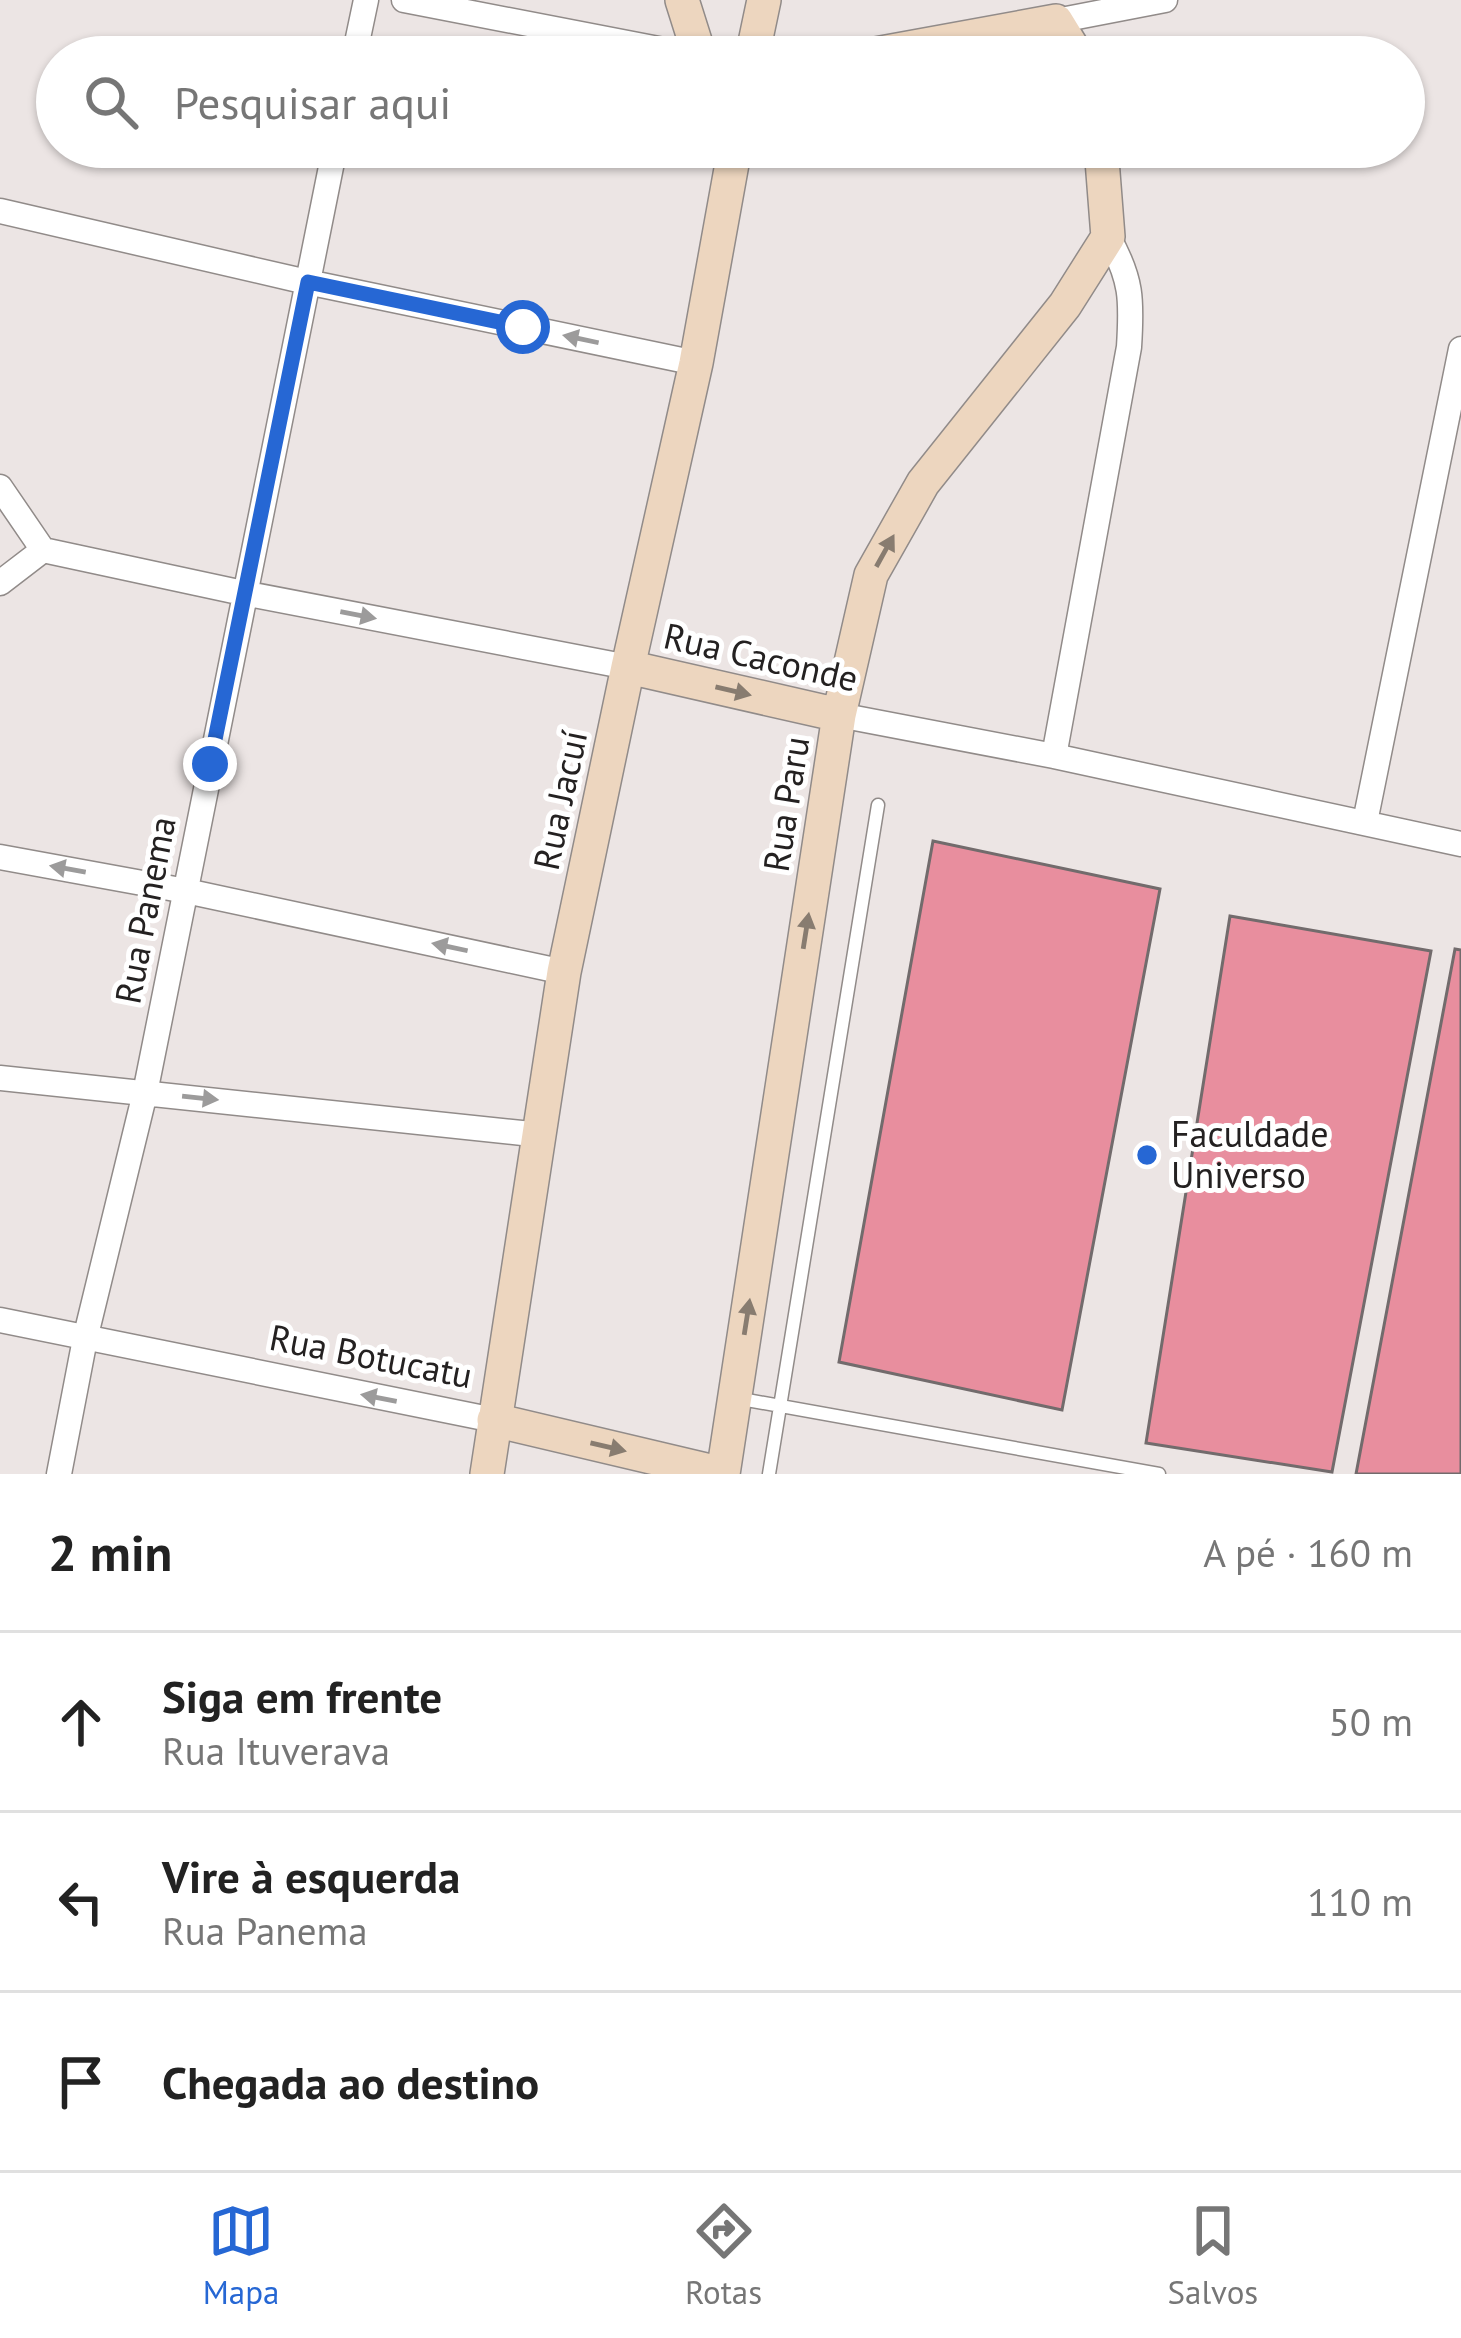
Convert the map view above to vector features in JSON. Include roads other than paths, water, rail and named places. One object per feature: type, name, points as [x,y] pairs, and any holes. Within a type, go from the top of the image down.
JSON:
[{"type":"street","points":[[358,36],[366,0]]},
{"type":"street","points":[[404,0],[591,36]]},
{"type":"street","points":[[682,0],[693,36]]},
{"type":"street","points":[[756,36],[764,0]]},
{"type":"street","points":[[974,36],[1165,0]]},
{"type":"street","points":[[1056,21],[1065,36]]},
{"type":"street","name":"Rua Panema","points":[[59,1474],[85,1339],[145,1093],[331,168]]},
{"type":"street","name":"Rua Jacuí","points":[[487,1474],[564,972],[696,363],[731,168]]},
{"type":"street","points":[[1054,756],[1129,347],[1131,311],[1125,267],[1108,237],[1103,168]]},
{"type":"street","points":[[0,211],[308,282],[696,363]]},
{"type":"street","name":"Rua Paru","points":[[724,1474],[839,715],[871,575],[923,483],[1065,305],[1108,237]]},
{"type":"street","points":[[1365,822],[1461,349]]},
{"type":"street","points":[[0,487],[43,550],[0,583]]},
{"type":"street","name":"Rua Caconde","points":[[43,550],[628,667],[1461,844]]},
{"type":"street","points":[[0,857],[185,891],[564,972]]},
{"type":"street","points":[[0,1078],[541,1135]]},
{"type":"street","name":"Rua Botucatu","points":[[0,1320],[494,1420],[724,1474]]},
{"type":"lane","points":[[770,1474],[878,805]]},
{"type":"lane","points":[[735,1397],[1159,1474]]},
{"type":"place","name":"Faculdade Universo","points":[[1147,1155]]}]
